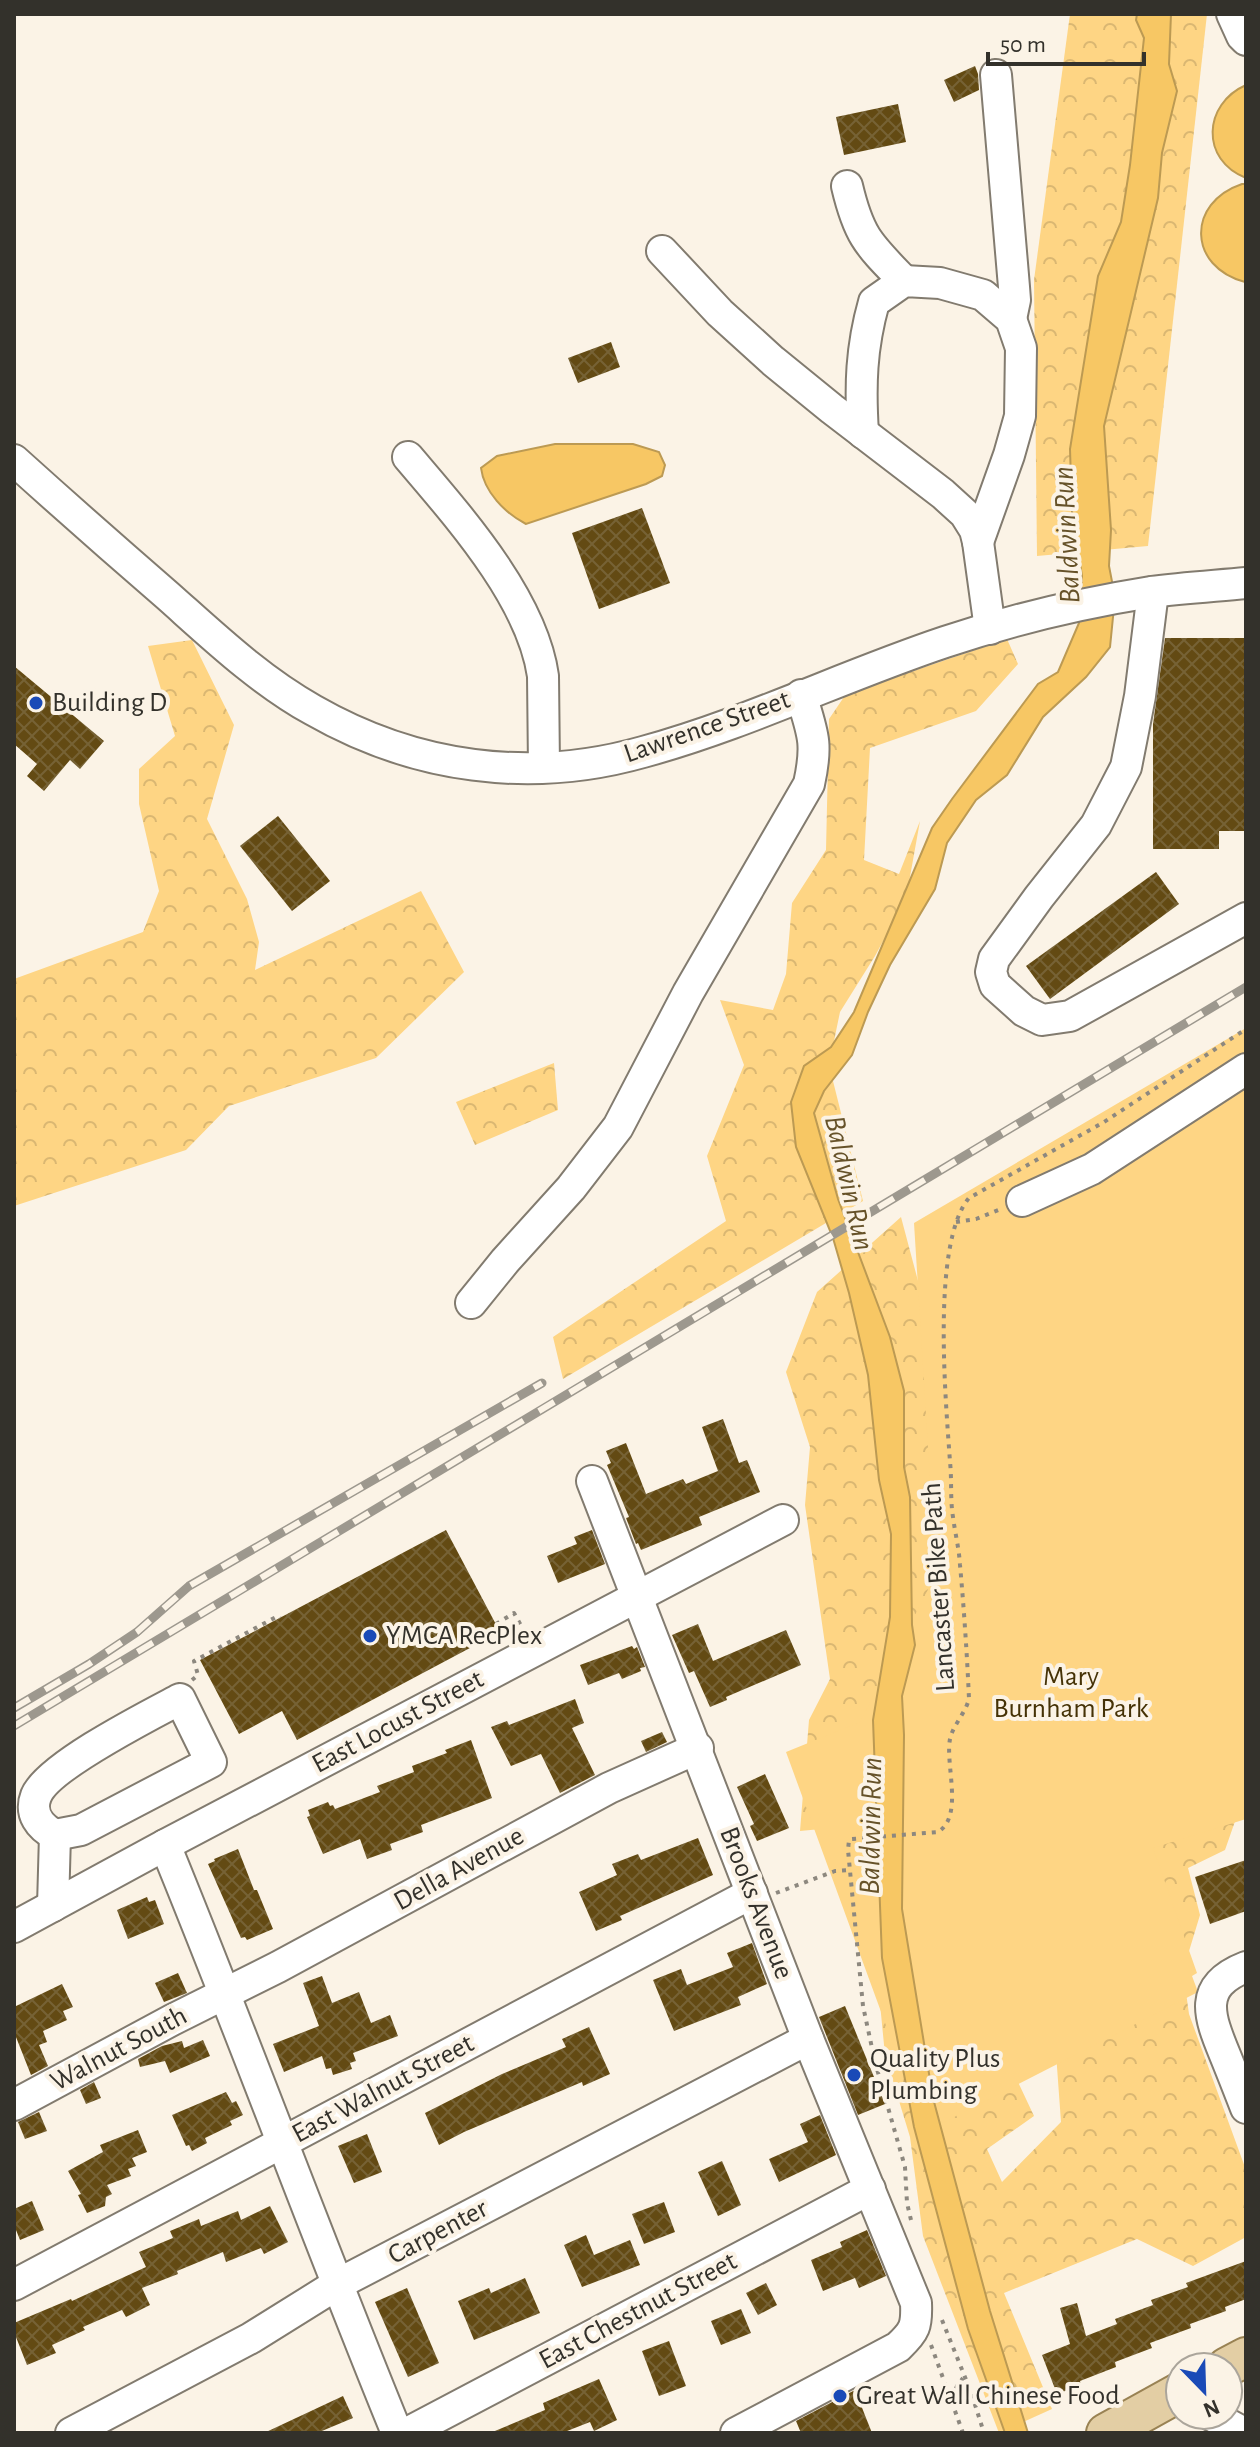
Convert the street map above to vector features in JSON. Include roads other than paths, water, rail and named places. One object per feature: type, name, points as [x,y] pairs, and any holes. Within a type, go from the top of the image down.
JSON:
[{"type":"main road","points":[[1110,2432],[1164,2401]]},
{"type":"street","points":[[1232,14],[1246,40]]},
{"type":"street","points":[[996,75],[1015,300],[1011,319]]},
{"type":"street","points":[[847,186],[855,220],[866,241],[904,281]]},
{"type":"street","points":[[662,251],[720,313],[773,361],[965,514],[978,542],[990,629]]},
{"type":"street","points":[[863,433],[860,387],[874,302],[904,281],[940,283],[983,295],[1011,319],[1021,348],[1020,416],[978,542]]},
{"type":"street","points":[[408,457],[455,512],[491,563],[529,627],[543,676],[544,767]]},
{"type":"street","name":"Lawrence Street","points":[[14,460],[211,634],[259,674],[311,710],[423,757],[455,764],[544,767],[601,762],[641,753],[719,728],[947,641],[1047,613],[1141,594],[1246,583]]},
{"type":"street","points":[[1141,594],[1140,696],[1126,767],[1096,825],[994,959],[991,972],[995,985],[1024,1011],[1042,1020],[1070,1016],[1246,918]]},
{"type":"street","points":[[471,1303],[571,1188],[618,1127],[688,993],[809,784],[815,756],[814,737],[801,695]]},
{"type":"street","points":[[1022,1201],[1092,1169],[1246,1069]]},
{"type":"street","name":"Brooks Avenue","points":[[592,1481],[698,1748],[808,2039],[916,2303],[927,2316],[898,2347],[736,2433]]},
{"type":"street","name":"East Locust Street","points":[[14,1927],[783,1520]]},
{"type":"street","points":[[180,1699],[211,1762],[177,1780],[81,1830],[55,1835],[40,1827],[34,1810],[36,1793],[64,1766],[118,1732],[180,1699]]},
{"type":"street","name":"Della Avenue","points":[[224,1993],[278,1967],[609,1788],[698,1748]]},
{"type":"street","points":[[177,1780],[201,1826]]},
{"type":"street","points":[[53,1906],[55,1835]]},
{"type":"street","points":[[165,1845],[336,2285],[397,2433]]},
{"type":"street","name":"East Walnut Street","points":[[14,2285],[282,2142],[754,1898]]},
{"type":"street","points":[[1246,1967],[1220,1981],[1210,2000],[1209,2011],[1246,2108]]},
{"type":"street","name":"Walnut South","points":[[14,2105],[224,1993]]},
{"type":"street","name":"Carpenter","points":[[71,2433],[251,2338],[336,2285],[808,2039]]},
{"type":"street","name":"East Chestnut Street","points":[[407,2433],[870,2189]]},
{"type":"railway","points":[[14,1726],[1246,987]]},
{"type":"railway","points":[[14,1708],[137,1632],[189,1586],[542,1383]]},
{"type":"place","name":"Building D","points":[[36,703]]},
{"type":"place","name":"YMCA RecPlex","points":[[370,1636]]},
{"type":"place","name":"Quality Plus Plumbing","points":[[854,2075]]},
{"type":"place","name":"Great Wall Chinese Food","points":[[840,2396]]},
{"type":"water label","name":"Baldwin Run","points":[[1067,535]]},
{"type":"water label","name":"Baldwin Run","points":[[849,1183]]},
{"type":"water label","name":"Baldwin Run","points":[[871,1826]]},
{"type":"park label","name":"Mary Burnham Park","points":[[1071,1693]]}]
